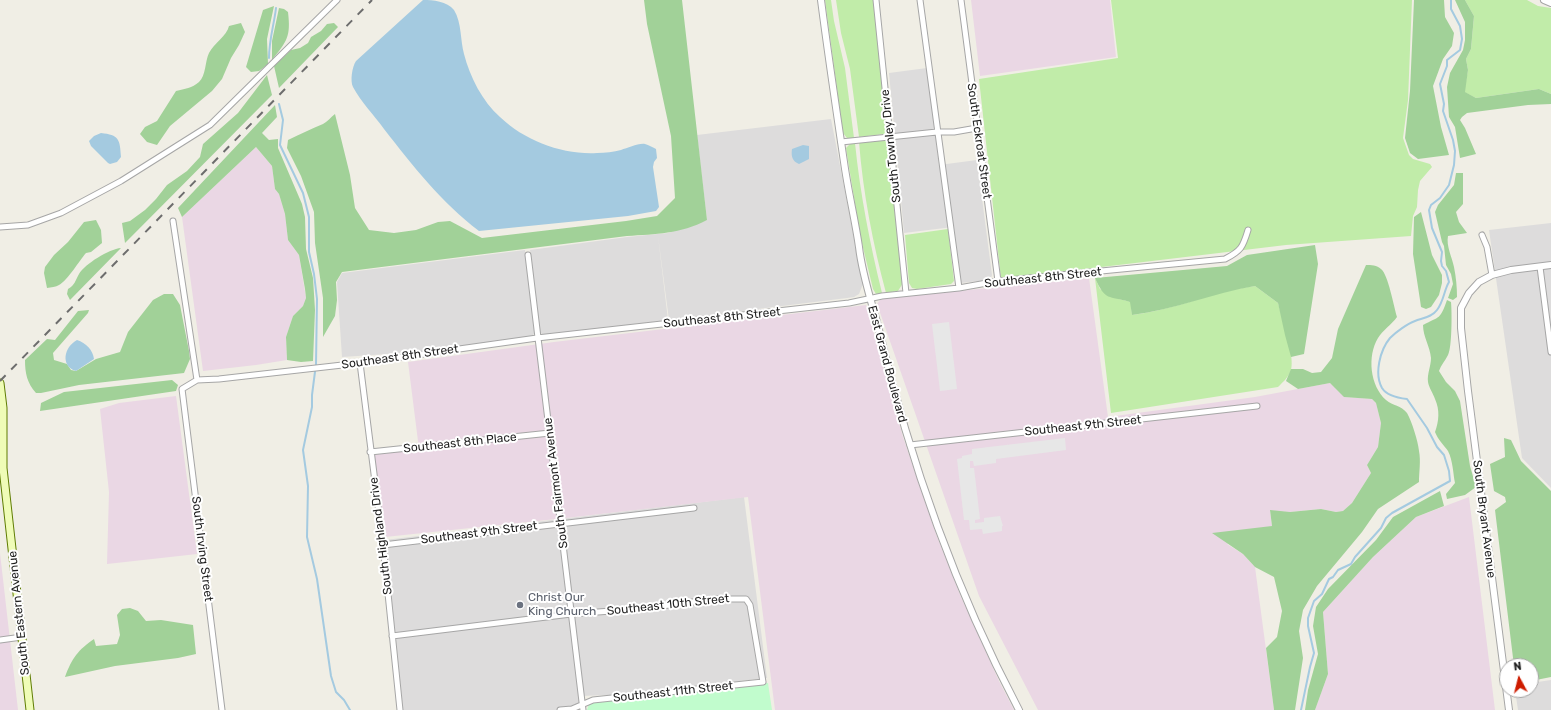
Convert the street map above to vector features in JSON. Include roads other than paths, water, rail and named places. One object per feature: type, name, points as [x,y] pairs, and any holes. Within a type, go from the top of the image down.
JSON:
[{"type":"main road","name":"South Eastern Avenue","points":[[0,383],[3,408],[3,468]]},
{"type":"main road","name":"South Eastern Avenue","points":[[0,454],[3,468],[30,710]]},
{"type":"street","points":[[0,227],[28,225],[62,213],[121,181],[210,125],[337,0]]},
{"type":"street","name":"East Grand Boulevard","points":[[821,0],[852,213],[870,299],[895,396],[910,445],[950,559],[985,641],[1019,710]]},
{"type":"street","name":"South Townley Drive","points":[[876,0],[906,293]]},
{"type":"street","points":[[920,0],[959,288]]},
{"type":"street","name":"South Eckroat Street","points":[[961,0],[998,281]]},
{"type":"street","points":[[1544,0],[1551,3]]},
{"type":"street","points":[[841,142],[937,132],[954,132],[977,128]]},
{"type":"street","points":[[173,221],[197,380]]},
{"type":"street","name":"Southeast 8th Street","points":[[182,389],[197,380],[219,379],[360,363],[537,338],[849,303],[906,293],[959,288],[998,281],[1225,259],[1237,253],[1245,243],[1248,230]]},
{"type":"street","points":[[1482,235],[1487,247],[1492,275]]},
{"type":"street","name":"South Fairmont Avenue","points":[[528,255],[583,707]]},
{"type":"street","name":"South Bryant Avenue","points":[[1509,710],[1461,328],[1461,308],[1469,293],[1479,282],[1492,275],[1511,270],[1551,265]]},
{"type":"street","points":[[1540,267],[1551,352]]},
{"type":"street","name":"South Highland Drive","points":[[360,363],[370,452],[383,545],[400,710]]},
{"type":"street","name":"South Irving Street","points":[[182,389],[222,710]]},
{"type":"street","name":"Southeast 9th Street","points":[[910,445],[1257,406]]},
{"type":"street","name":"Southeast 8th Place","points":[[370,452],[550,433]]},
{"type":"street","name":"Southeast 9th Street","points":[[383,545],[694,508]]},
{"type":"street","name":"Southeast 10th Street","points":[[392,636],[571,614],[638,609],[716,599],[746,599],[750,605],[763,682]]},
{"type":"street","points":[[0,640],[22,637]]},
{"type":"street","name":"Southeast 11th Street","points":[[560,710],[583,707],[593,700],[763,682]]},
{"type":"water","points":[[423,0],[444,3],[454,10],[460,26],[463,49],[473,80],[488,104],[510,126],[545,145],[571,152],[600,153],[618,151],[642,144],[656,149],[657,158],[653,167],[659,207],[656,211],[628,216],[479,231],[465,220],[440,196],[417,170],[356,93],[352,84],[353,67],[356,61]]},
{"type":"water","points":[[101,133],[112,135],[119,142],[121,157],[117,162],[110,164],[108,163],[91,146],[89,141],[94,136]]},
{"type":"water","points":[[803,145],[809,146],[809,159],[799,164],[792,158],[792,149]]},
{"type":"water","points":[[77,340],[88,347],[94,359],[76,371],[71,369],[68,365],[66,356],[69,347]]},
{"type":"waterway","points":[[1301,710],[1314,653],[1308,626],[1308,618],[1314,601],[1322,594],[1329,579],[1333,577],[1338,570],[1351,564],[1355,557],[1381,528],[1386,518],[1392,513],[1450,481],[1449,471],[1444,455],[1437,447],[1427,428],[1407,399],[1393,396],[1384,391],[1378,376],[1378,369],[1383,349],[1390,338],[1409,324],[1430,316],[1435,312],[1441,303],[1449,282],[1446,271],[1442,266],[1442,252],[1432,228],[1429,210],[1431,205],[1440,198],[1449,185],[1454,165],[1455,151],[1453,140],[1443,111],[1444,104],[1440,84],[1447,66],[1447,60],[1460,50],[1462,39],[1460,26],[1451,9],[1451,0]]},
{"type":"waterway","points":[[269,58],[276,8]]},
{"type":"waterway","points":[[279,104],[283,120],[280,145],[303,193],[309,217],[309,252],[314,274],[317,299],[316,364],[312,407],[303,450],[308,486],[307,537],[317,579],[331,676],[336,692],[344,700],[350,710]]},
{"type":"railway","points":[[0,381],[372,0]]},
{"type":"place","name":"Christ Our King Church","points":[[520,605]]}]
